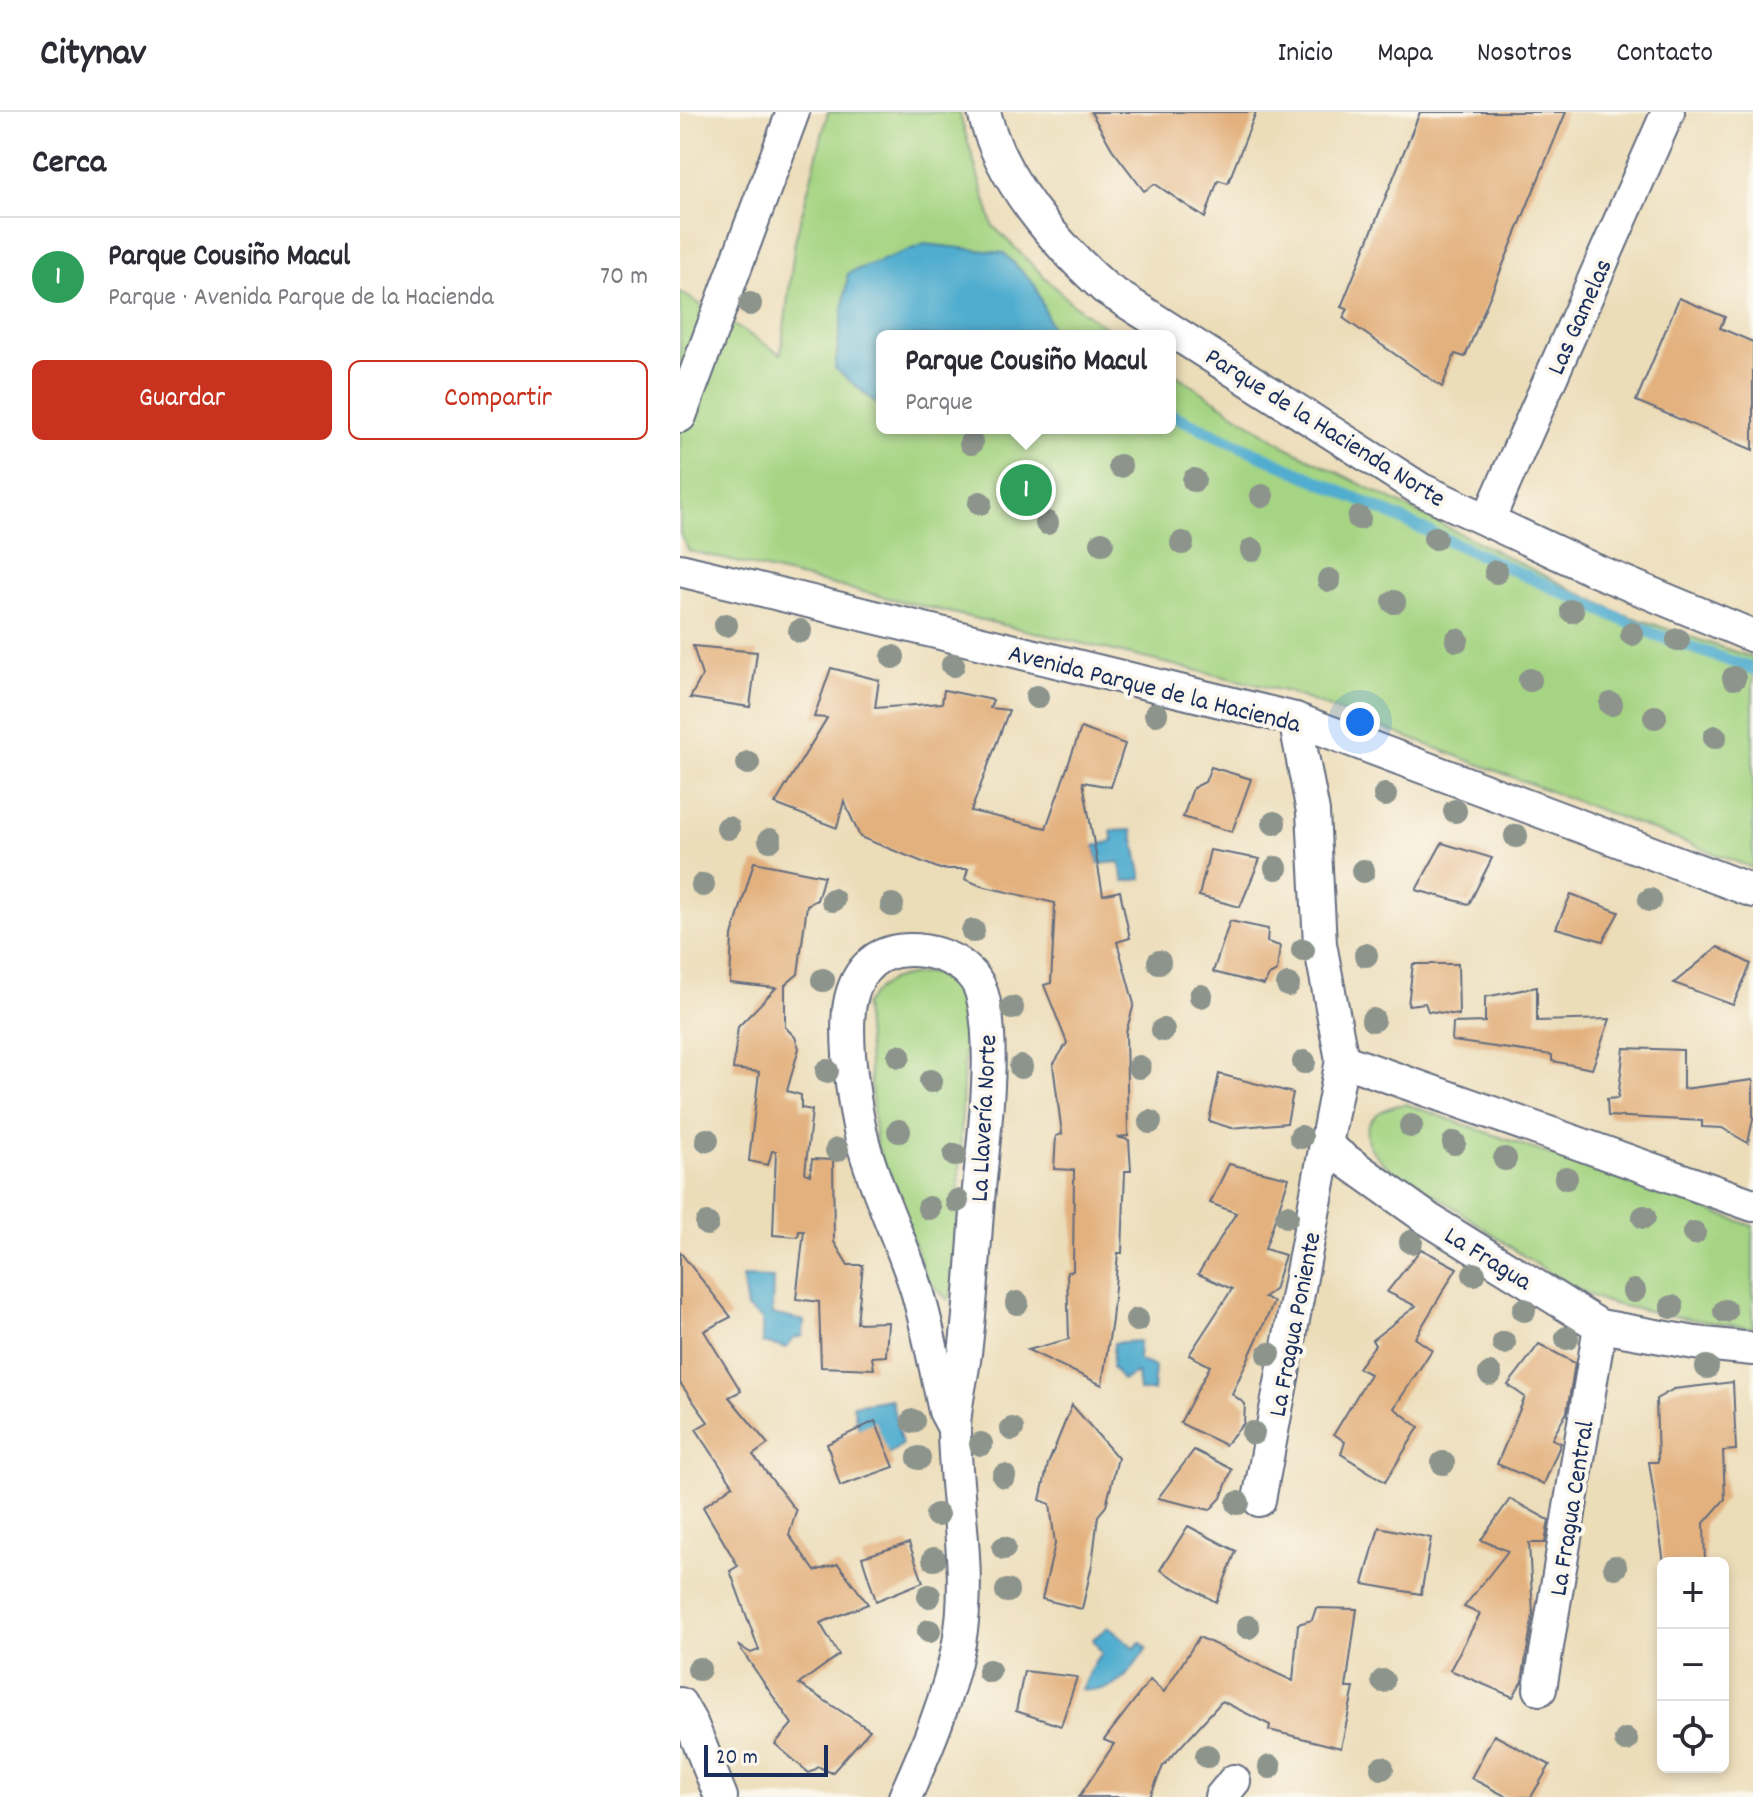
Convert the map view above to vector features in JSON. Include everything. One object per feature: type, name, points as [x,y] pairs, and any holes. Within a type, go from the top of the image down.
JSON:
[{"type":"street","points":[[680,416],[793,112]]},
{"type":"street","name":"Parque de la Hacienda Norte","points":[[984,112],[1002,157],[1022,194],[1046,228],[1074,260],[1105,288],[1171,330]]},
{"type":"street","name":"Las Gamelas","points":[[1488,520],[1668,112]]},
{"type":"street","name":"Parque de la Hacienda Norte","points":[[1176,333],[1420,489],[1592,569],[1753,636]]},
{"type":"street","name":"Avenida Parque de la Hacienda","points":[[680,570],[1295,719],[1753,891]]},
{"type":"street","points":[[1295,719],[1313,812],[1320,944],[1342,1060],[1327,1147]]},
{"type":"street","name":"La Llavería Norte","points":[[905,1797],[949,1686],[963,1611],[963,1534],[954,1428],[970,1303],[985,1123],[987,1024],[980,988],[969,971],[936,953],[910,950],[874,960],[856,984],[847,1022],[852,1092],[866,1154],[917,1289],[945,1411],[954,1428]]},
{"type":"street","points":[[1342,1060],[1753,1205]]},
{"type":"street","name":"La Fragua","points":[[1327,1147],[1428,1219],[1600,1326],[1695,1343],[1753,1349]]},
{"type":"street","name":"La Fragua Poniente","points":[[1259,1500],[1327,1147]]},
{"type":"street","name":"La Fragua Central","points":[[1540,1689],[1600,1326]]},
{"type":"street","points":[[680,1704],[692,1725],[721,1797]]},
{"type":"green space","points":[[828,112],[959,112],[993,226],[1072,304],[1110,330],[876,330],[876,434],[1176,434],[1176,375],[1286,447],[1620,613],[1753,658],[1753,868],[1288,692],[689,551],[680,534],[680,292],[781,354],[795,241]]},
{"type":"green space","points":[[932,973],[955,981],[966,1009],[955,1285],[948,1300],[928,1281],[876,1144],[864,1005],[879,988],[893,979]]},
{"type":"green space","points":[[1406,1104],[1753,1226],[1753,1328],[1681,1318],[1607,1302],[1541,1267],[1443,1200],[1396,1173],[1373,1151],[1368,1141],[1368,1125],[1388,1108]]},
{"type":"water","points":[[925,244],[1004,253],[1035,285],[1052,330],[876,330],[876,403],[835,368],[848,273]]},
{"type":"water","points":[[1132,830],[1142,879],[1124,881],[1119,862],[1098,864],[1095,846],[1113,841],[1111,831]]},
{"type":"water","points":[[742,1277],[773,1278],[772,1314],[804,1321],[803,1336],[793,1339],[786,1348],[762,1343],[762,1319],[747,1309]]},
{"type":"water","points":[[1139,1341],[1138,1360],[1155,1367],[1153,1391],[1139,1391],[1137,1373],[1122,1380],[1112,1367],[1114,1343]]},
{"type":"water","points":[[891,1399],[902,1445],[888,1454],[859,1430],[853,1405]]},
{"type":"water","points":[[1108,1627],[1135,1648],[1140,1642],[1147,1648],[1128,1674],[1113,1686],[1081,1689],[1095,1661],[1102,1654],[1093,1639]]},
{"type":"building","points":[[1091,112],[1256,112],[1228,183],[1218,180],[1205,218],[1155,184],[1144,191],[1112,149]]},
{"type":"building","points":[[1420,112],[1566,112],[1465,357],[1455,354],[1442,387],[1343,318],[1348,309],[1341,307]]},
{"type":"building","points":[[1679,298],[1725,317],[1720,328],[1753,342],[1753,450],[1636,401]]},
{"type":"building","points":[[693,646],[757,652],[750,707],[690,698],[702,676]]},
{"type":"building","points":[[831,668],[879,680],[875,708],[942,703],[944,690],[993,700],[990,708],[1009,710],[971,811],[1046,828],[1081,728],[1125,744],[1111,787],[1083,782],[1103,895],[1120,891],[1130,938],[1117,942],[1134,1004],[1126,1032],[1128,1136],[1117,1137],[1129,1140],[1131,1171],[1125,1171],[1122,1253],[1118,1253],[1102,1385],[1028,1350],[1069,1339],[1067,1272],[1073,1271],[1074,1170],[1054,1169],[1056,1136],[1062,1134],[1053,1065],[1067,1043],[1044,985],[1051,983],[1055,903],[981,886],[965,879],[968,869],[940,869],[860,837],[844,801],[837,828],[775,804],[827,718],[814,717]]},
{"type":"building","points":[[1211,767],[1251,779],[1232,832],[1183,817],[1193,788],[1205,782]]},
{"type":"building","points":[[1442,843],[1492,858],[1469,904],[1416,890]]},
{"type":"building","points":[[1210,850],[1260,859],[1240,907],[1199,896]]},
{"type":"building","points":[[754,862],[824,876],[817,900],[807,905],[798,974],[785,985],[785,1027],[795,1037],[799,1048],[787,1091],[801,1095],[801,1108],[812,1110],[805,1173],[810,1175],[812,1159],[833,1160],[834,1242],[848,1265],[863,1265],[857,1323],[888,1322],[886,1356],[872,1357],[874,1369],[821,1367],[819,1302],[796,1299],[804,1231],[799,1231],[798,1237],[773,1235],[776,1151],[772,1151],[768,1165],[749,1161],[759,1072],[733,1069],[738,1027],[776,988],[730,983],[732,936]]},
{"type":"building","points":[[1571,894],[1619,912],[1603,941],[1556,928]]},
{"type":"building","points":[[1230,921],[1268,929],[1267,942],[1280,946],[1277,971],[1269,975],[1264,985],[1213,972]]},
{"type":"building","points":[[1718,947],[1751,964],[1733,1005],[1674,983]]},
{"type":"building","points":[[1413,964],[1458,964],[1459,1015],[1428,1011],[1425,1003],[1408,1005]]},
{"type":"building","points":[[1537,987],[1537,1021],[1610,1019],[1592,1069],[1552,1061],[1552,1055],[1452,1041],[1453,1023],[1485,1022],[1485,997]]},
{"type":"building","points":[[1624,1048],[1683,1050],[1683,1089],[1753,1080],[1753,1119],[1748,1143],[1722,1128],[1702,1127],[1702,1121],[1608,1116],[1607,1099],[1618,1098]]},
{"type":"building","points":[[1219,1074],[1293,1093],[1287,1123],[1231,1128],[1209,1121]]},
{"type":"building","points":[[1229,1164],[1289,1178],[1265,1249],[1285,1255],[1274,1290],[1264,1297],[1274,1302],[1232,1394],[1245,1404],[1244,1423],[1225,1445],[1180,1423],[1210,1366],[1189,1355],[1232,1289],[1198,1274],[1236,1213],[1210,1203]]},
{"type":"building","points":[[1421,1249],[1457,1268],[1415,1338],[1432,1350],[1394,1408],[1419,1427],[1385,1482],[1341,1454],[1345,1442],[1334,1434],[1370,1374],[1358,1368],[1375,1345],[1372,1340],[1416,1306],[1387,1292]]},
{"type":"building","points":[[680,1252],[731,1317],[704,1331],[741,1391],[729,1397],[768,1444],[753,1455],[796,1511],[789,1535],[815,1571],[838,1564],[868,1604],[820,1623],[839,1655],[799,1684],[870,1730],[832,1773],[819,1767],[809,1773],[775,1744],[792,1724],[738,1645],[751,1653],[759,1650],[730,1571],[738,1566],[703,1507],[733,1485],[696,1429],[708,1422],[680,1383]]},
{"type":"building","points":[[1539,1344],[1575,1363],[1567,1412],[1552,1439],[1561,1443],[1544,1484],[1497,1464],[1525,1397],[1508,1385]]},
{"type":"building","points":[[1733,1382],[1736,1450],[1723,1451],[1725,1499],[1704,1523],[1705,1557],[1663,1557],[1649,1462],[1658,1462],[1656,1399],[1674,1389]]},
{"type":"building","points":[[1072,1405],[1118,1458],[1106,1506],[1098,1516],[1082,1609],[1042,1599],[1055,1544],[1050,1504],[1040,1500],[1048,1464]]},
{"type":"building","points":[[875,1421],[894,1467],[840,1486],[827,1444]]},
{"type":"building","points":[[1194,1450],[1232,1469],[1221,1498],[1210,1510],[1158,1498]]},
{"type":"building","points":[[1510,1499],[1549,1520],[1545,1543],[1529,1543],[1533,1614],[1522,1681],[1513,1697],[1450,1670],[1480,1614],[1464,1607],[1508,1551],[1481,1540]]},
{"type":"building","points":[[1188,1526],[1236,1551],[1216,1602],[1160,1570]]},
{"type":"building","points":[[1379,1527],[1431,1538],[1421,1594],[1363,1584]]},
{"type":"building","points":[[909,1543],[923,1582],[876,1601],[862,1557]]},
{"type":"building","points":[[1316,1608],[1357,1609],[1346,1688],[1354,1688],[1341,1748],[1269,1730],[1270,1725],[1222,1701],[1163,1766],[1150,1797],[1079,1797],[1114,1744],[1104,1740],[1150,1680],[1164,1692],[1199,1637],[1293,1681],[1298,1624],[1312,1620]]},
{"type":"building","points":[[1024,1671],[1077,1677],[1061,1726],[1016,1711]]},
{"type":"building","points":[[1494,1735],[1550,1765],[1531,1797],[1507,1797],[1471,1778]]},
{"type":"waterway","points":[[1176,417],[1654,634],[1753,669]]},
{"type":"place","name":"Parque Cousiño Macul","points":[[1026,490]]}]
